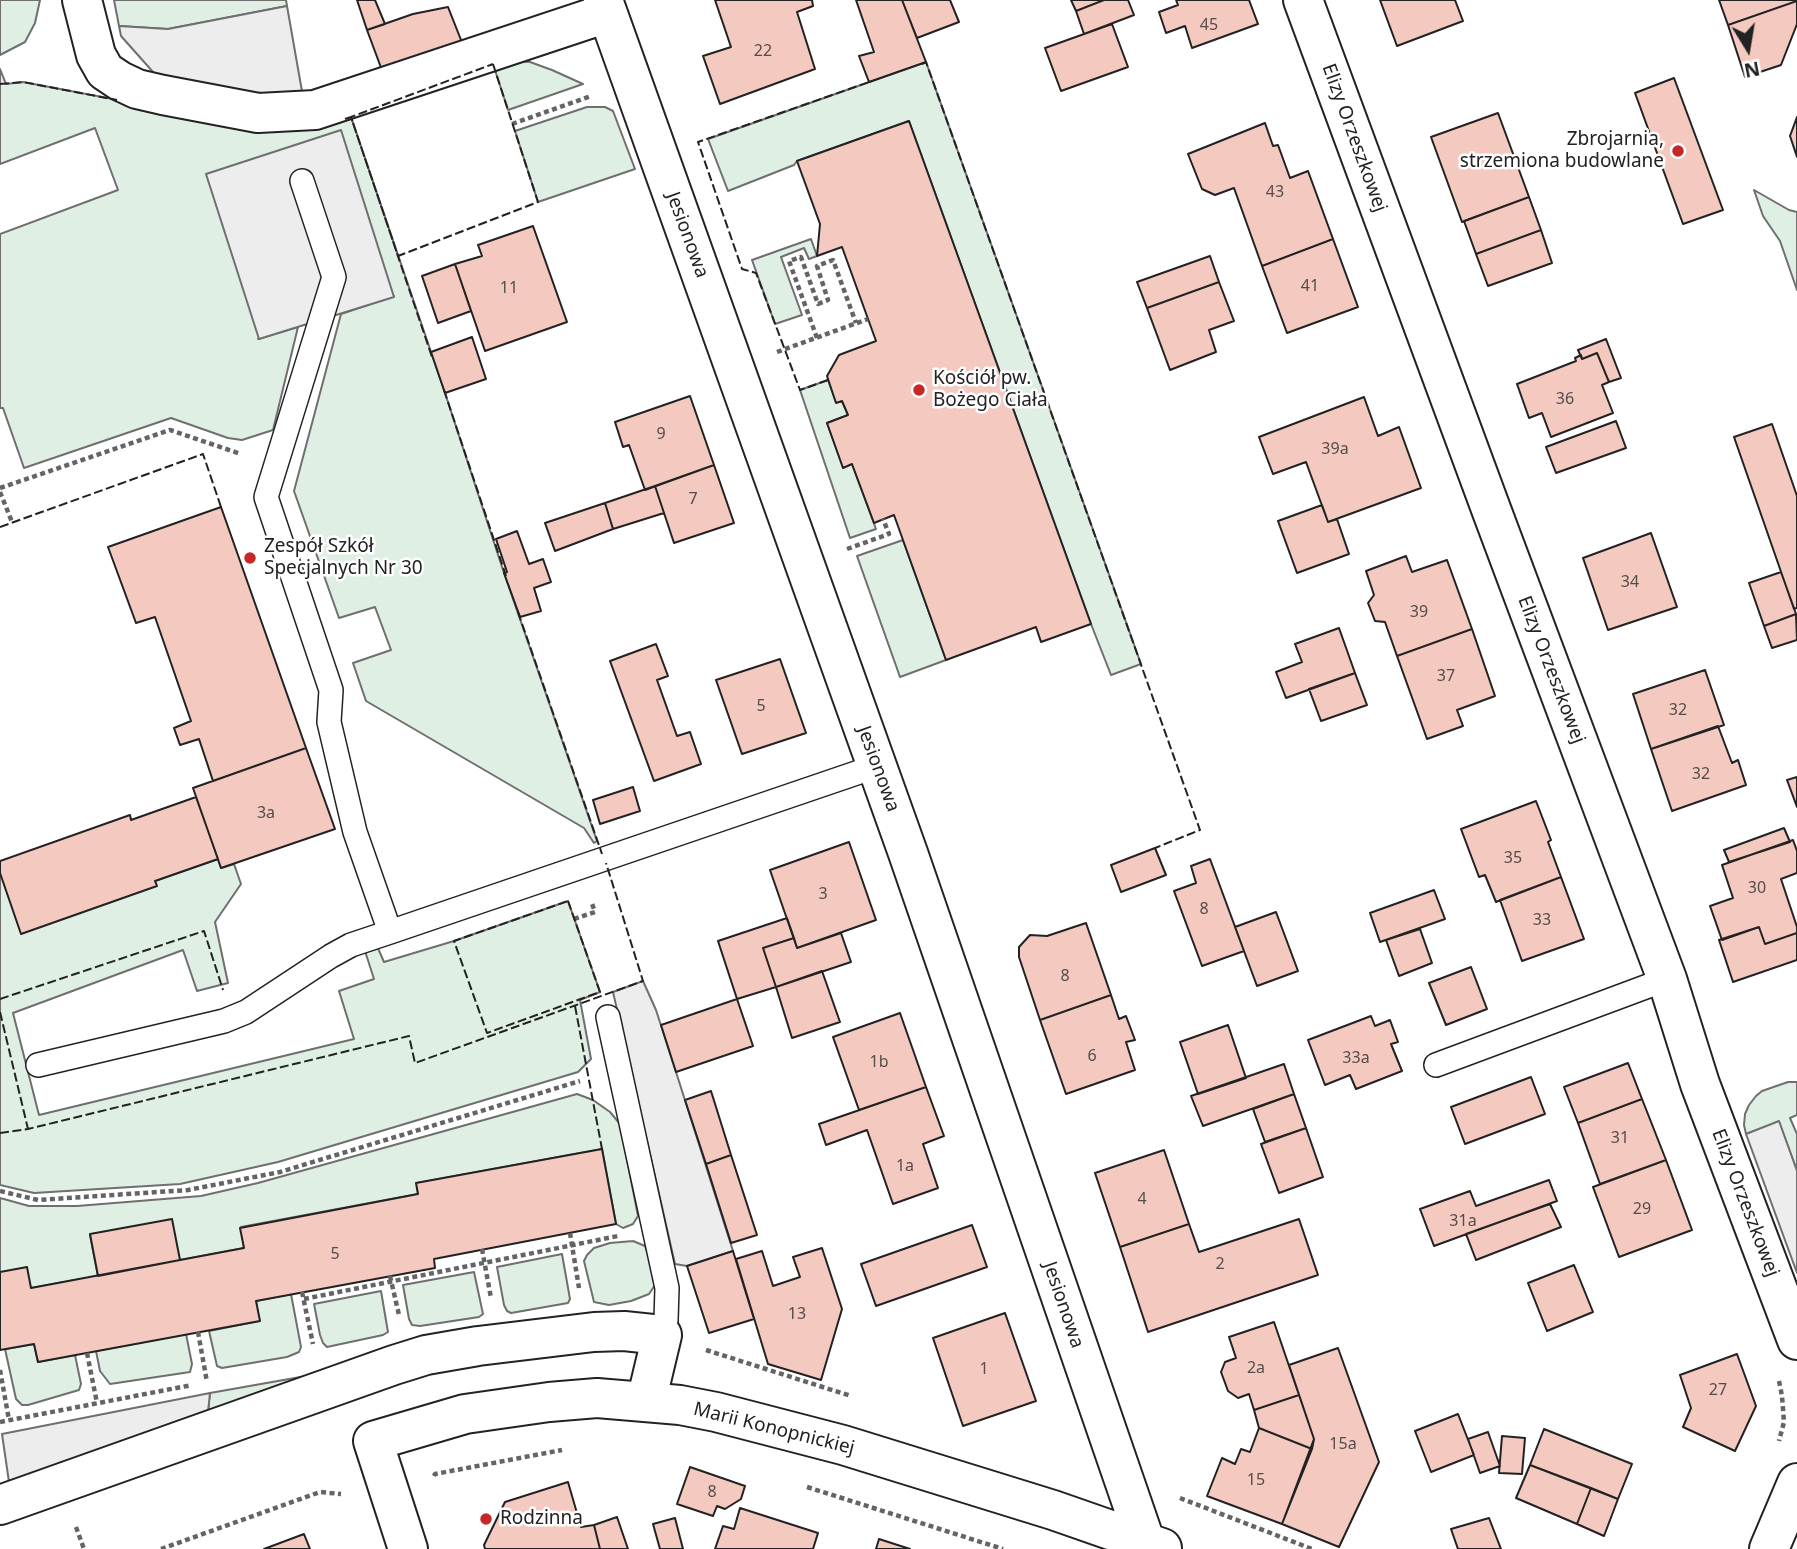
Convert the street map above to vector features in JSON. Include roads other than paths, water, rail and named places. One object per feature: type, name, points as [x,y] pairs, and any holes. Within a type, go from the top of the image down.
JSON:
[{"type":"street","points":[[82,0],[96,55],[105,71],[120,81],[137,89],[258,113],[315,110],[605,7]]},
{"type":"street","name":"Elizy Orzeszkowej","points":[[1303,0],[1667,979],[1700,1084],[1797,1340]]},
{"type":"street","name":"Jesionowa","points":[[605,7],[1155,1545]]},
{"type":"street","points":[[0,1505],[363,1375],[426,1355],[478,1346],[563,1334],[624,1331],[662,1335],[646,1402]]},
{"type":"street","name":"Marii Konopnickiej","points":[[408,1549],[373,1441],[466,1414],[597,1398],[680,1405],[843,1445],[1053,1510],[1155,1545]]},
{"type":"street","points":[[1769,1549],[1797,1483]]},
{"type":"lane","points":[[302,181],[334,277],[266,497],[331,690],[329,722],[355,832],[390,932]]},
{"type":"lane","points":[[38,1065],[224,1021],[246,1012],[351,945],[877,765]]},
{"type":"lane","points":[[1436,1065],[1667,979]]},
{"type":"lane","points":[[608,1017],[667,1287],[666,1320],[662,1335]]},
{"type":"place","name":"Zbrojarnia, strzemiona budowlane","points":[[1678,151]]},
{"type":"place","name":"Kościół pw. Bożego Ciała","points":[[919,390]]},
{"type":"place","name":"Zespół Szkół Specjalnych Nr 30","points":[[250,558]]},
{"type":"place","name":"Rodzinna","points":[[486,1519]]}]
